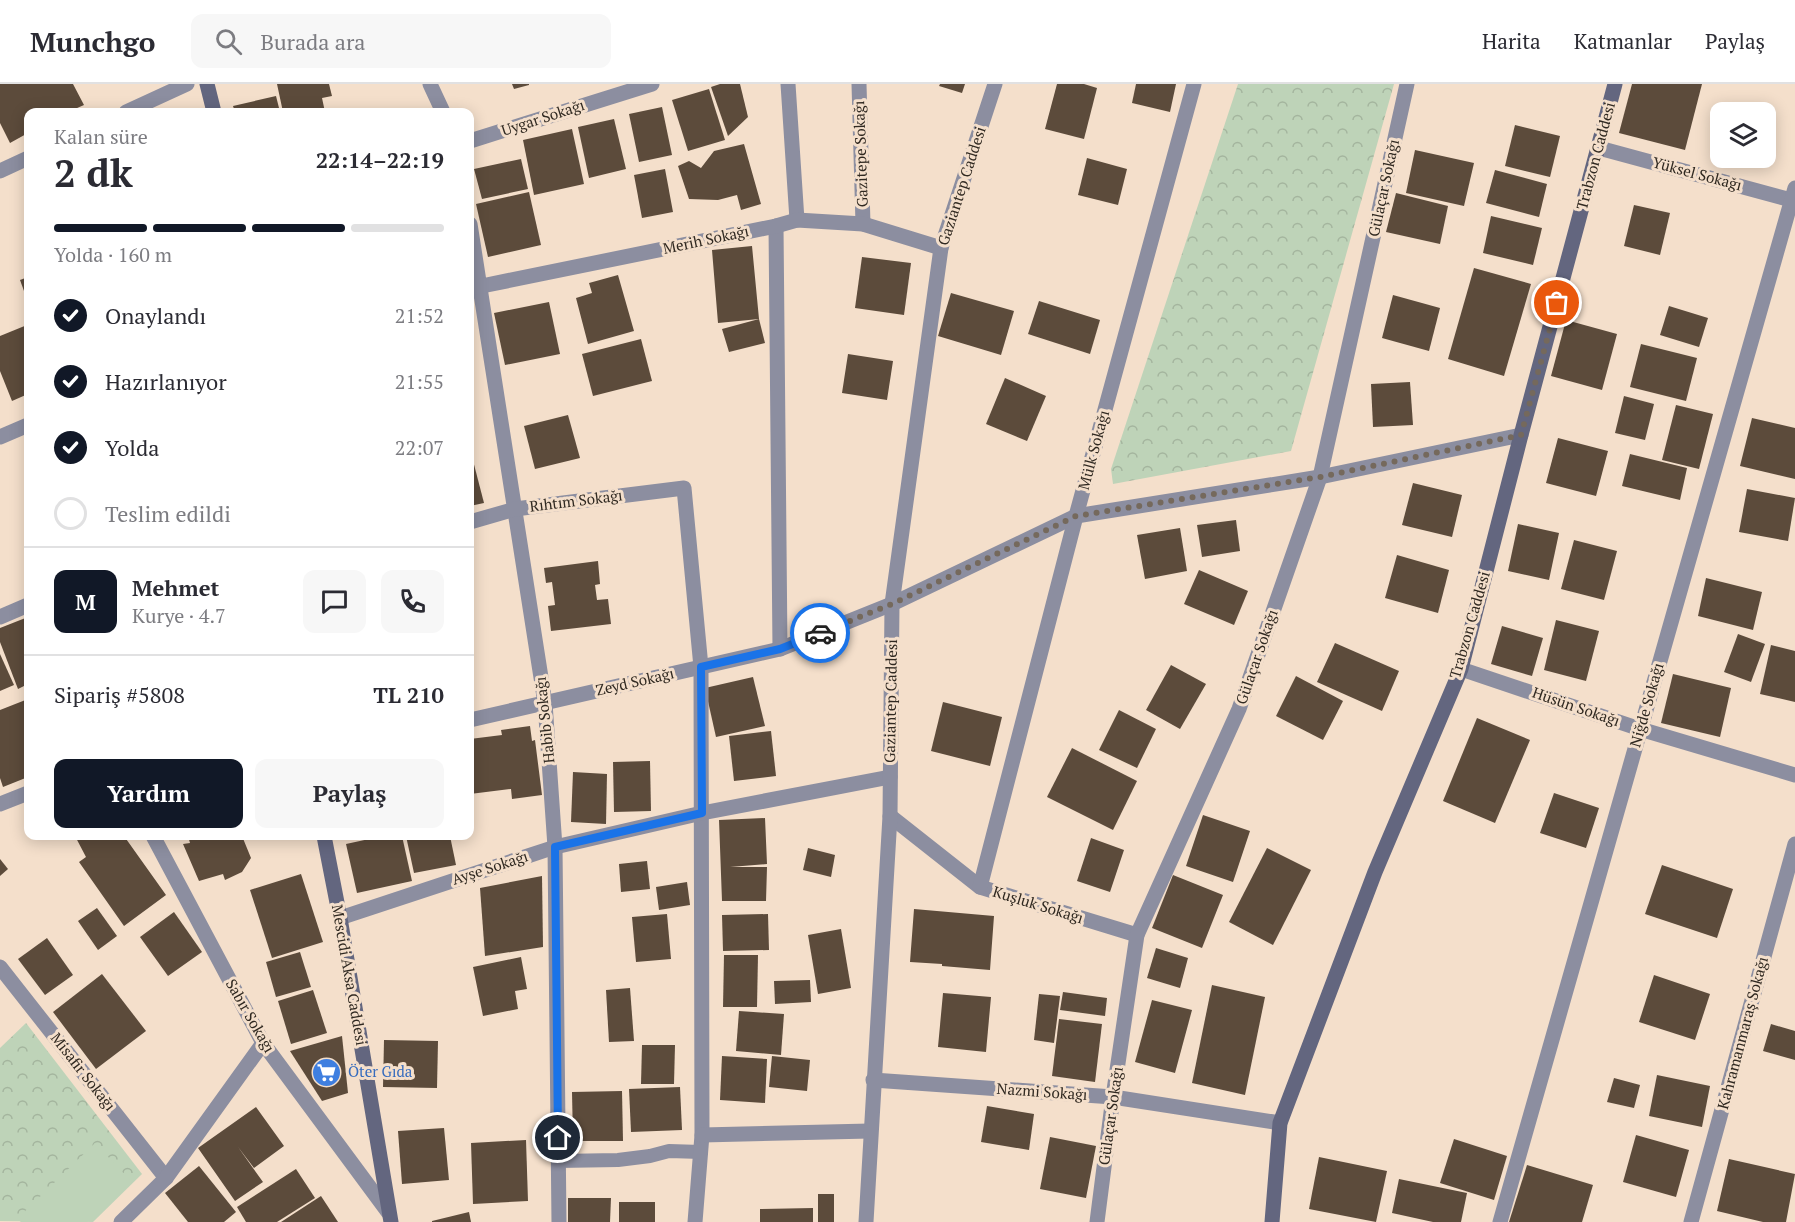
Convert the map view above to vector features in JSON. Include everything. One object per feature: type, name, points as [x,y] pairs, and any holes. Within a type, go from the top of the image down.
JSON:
[{"type":"main road","points":[[207,84],[213,108]]},
{"type":"main road","name":"Trabzon Caddesi","points":[[1272,1222],[1280,1123],[1375,872],[1461,669],[1615,84]]},
{"type":"main road","name":"Mescidi Aksa Caddesi","points":[[325,840],[340,918],[389,1217]]},
{"type":"street","points":[[135,108],[187,84]]},
{"type":"street","points":[[430,84],[441,108]]},
{"type":"street","name":"Uygar Sokağı","points":[[474,140],[652,84]]},
{"type":"street","points":[[788,84],[797,220]]},
{"type":"street","name":"Gazitepe Sokağı","points":[[859,84],[863,224]]},
{"type":"street","name":"Gaziantep Caddesi","points":[[866,1222],[890,816],[892,604],[941,248],[995,84]]},
{"type":"street","name":"Mülk Sokağı","points":[[980,887],[1076,516],[1194,84]]},
{"type":"street","name":"Gülaçar Sokağı","points":[[1098,1222],[1113,1097],[1137,935],[1239,709],[1320,477],[1407,84]]},
{"type":"street","name":"Yüksel Sokağı","points":[[1599,148],[1794,196]]},
{"type":"street","points":[[0,171],[24,160]]},
{"type":"street","name":"Niğde Sokağı","points":[[1500,1222],[1794,196]]},
{"type":"street","name":"Merih Sokağı","points":[[474,288],[797,220],[863,224],[941,248]]},
{"type":"street","points":[[776,226],[780,649]]},
{"type":"street","name":"Habib Sokağı","points":[[474,288],[514,509],[545,703],[555,847],[559,1222]]},
{"type":"street","points":[[0,437],[24,427]]},
{"type":"street","name":"Zeyd Sokağı","points":[[474,719],[780,649],[892,604],[1076,516],[1320,477],[1521,435]]},
{"type":"street","name":"Rıhtım Sokağı","points":[[474,521],[514,509],[684,488],[701,667]]},
{"type":"street","points":[[0,618],[24,607]]},
{"type":"street","points":[[695,1222],[702,1135],[701,667]]},
{"type":"street","name":"Hüsün Sokağı","points":[[1461,669],[1640,729],[1795,775]]},
{"type":"street","name":"Ayşe Sokağı","points":[[340,918],[555,847],[702,813],[890,777]]},
{"type":"street","points":[[0,804],[24,795]]},
{"type":"street","name":"Kuşluk Sokağı","points":[[890,816],[980,887],[1137,935]]},
{"type":"street","name":"Sabır Sokağı","points":[[155,840],[263,1043],[389,1217]]},
{"type":"street","name":"Kahramanmaraş Sokağı","points":[[1690,1222],[1795,844]]},
{"type":"street","name":"Misafir Sokağı","points":[[0,967],[166,1178]]},
{"type":"street","points":[[121,1222],[166,1178],[263,1043]]},
{"type":"street","name":"Nazmi Sokağı","points":[[873,1080],[1113,1097],[1280,1123]]},
{"type":"street","points":[[702,1135],[870,1131]]},
{"type":"lane","points":[[558,1161],[618,1161],[650,1156],[669,1150],[701,1152]]},
{"type":"green space","points":[[1238,84],[1394,84],[1291,451],[1113,484],[1111,469]]},
{"type":"green space","points":[[26,1023],[142,1174],[93,1222],[0,1221],[0,1048]]},
{"type":"green space","points":[[95,1143],[130,1180],[87,1222],[21,1222],[17,1219]]},
{"type":"building","points":[[0,84],[73,84],[84,105],[77,108],[24,108],[24,135],[10,143],[0,123]]},
{"type":"building","points":[[277,84],[329,84],[332,96],[322,98],[324,108],[282,108]]},
{"type":"building","points":[[512,84],[529,84],[529,85],[514,89]]},
{"type":"building","points":[[720,84],[740,84],[748,117],[728,136],[711,87]]},
{"type":"building","points":[[940,84],[965,84],[962,93],[939,86]]},
{"type":"building","points":[[1057,84],[1084,84],[1097,88],[1084,139],[1045,129]]},
{"type":"building","points":[[1136,84],[1176,84],[1170,112],[1132,103]]},
{"type":"building","points":[[1632,84],[1702,84],[1685,150],[1619,133]]},
{"type":"building","points":[[709,89],[725,140],[688,151],[672,100]]},
{"type":"building","points":[[276,96],[279,108],[234,108],[233,106]]},
{"type":"building","points":[[662,107],[672,155],[639,162],[629,114]]},
{"type":"building","points":[[614,119],[626,169],[589,178],[578,127]]},
{"type":"building","points":[[1515,125],[1560,136],[1550,177],[1505,166]]},
{"type":"building","points":[[572,129],[584,184],[534,195],[523,140]]},
{"type":"building","points":[[744,144],[761,204],[741,210],[737,195],[718,200],[689,199],[678,166],[689,161],[701,168],[714,151]]},
{"type":"building","points":[[1415,150],[1474,163],[1464,206],[1406,193]]},
{"type":"building","points":[[1087,158],[1127,169],[1118,205],[1078,195]]},
{"type":"building","points":[[521,159],[528,189],[482,199],[474,169]]},
{"type":"building","points":[[665,169],[673,212],[642,218],[634,175]]},
{"type":"building","points":[[1495,170],[1547,184],[1539,217],[1486,203]]},
{"type":"building","points":[[529,192],[541,245],[488,257],[476,204]]},
{"type":"building","points":[[1396,193],[1448,206],[1440,244],[1386,232]]},
{"type":"building","points":[[1634,205],[1670,213],[1660,255],[1624,246]]},
{"type":"building","points":[[1491,216],[1542,228],[1533,265],[1483,253]]},
{"type":"building","points":[[752,246],[759,319],[718,323],[712,250]]},
{"type":"building","points":[[862,257],[911,263],[904,315],[855,308]]},
{"type":"building","points":[[1474,268],[1531,284],[1504,376],[1448,359]]},
{"type":"building","points":[[618,275],[634,331],[588,344],[576,298],[592,293],[589,283]]},
{"type":"building","points":[[24,278],[24,291],[20,280]]},
{"type":"building","points":[[951,293],[1014,311],[1001,355],[938,336]]},
{"type":"building","points":[[1393,295],[1440,308],[1429,351],[1382,338]]},
{"type":"building","points":[[1039,301],[1100,320],[1090,354],[1028,334]]},
{"type":"building","points":[[549,302],[560,354],[505,365],[494,313]]},
{"type":"building","points":[[1669,306],[1708,318],[1699,347],[1660,335]]},
{"type":"building","points":[[759,319],[765,343],[729,352],[722,329]]},
{"type":"building","points":[[1566,320],[1617,334],[1602,390],[1551,376]]},
{"type":"building","points":[[24,326],[24,396],[12,401],[0,371],[0,336]]},
{"type":"building","points":[[641,339],[652,381],[593,396],[582,354]]},
{"type":"building","points":[[1641,344],[1697,358],[1686,401],[1630,387]]},
{"type":"building","points":[[848,354],[893,361],[887,400],[842,393]]},
{"type":"building","points":[[1005,378],[1046,396],[1027,441],[986,424]]},
{"type":"building","points":[[1410,382],[1413,425],[1373,427],[1371,384]]},
{"type":"building","points":[[1624,396],[1654,404],[1645,440],[1615,433]]},
{"type":"building","points":[[1676,405],[1713,414],[1699,469],[1662,460]]},
{"type":"building","points":[[568,415],[580,458],[535,469],[524,426]]},
{"type":"building","points":[[1752,418],[1795,428],[1795,479],[1740,466]]},
{"type":"building","points":[[1558,438],[1608,451],[1596,496],[1546,483]]},
{"type":"building","points":[[1630,454],[1687,468],[1680,500],[1622,486]]},
{"type":"building","points":[[474,464],[484,503],[474,505]]},
{"type":"building","points":[[1413,483],[1462,495],[1452,537],[1402,525]]},
{"type":"building","points":[[1747,489],[1795,498],[1788,541],[1739,532]]},
{"type":"building","points":[[1236,520],[1240,551],[1202,557],[1197,525]]},
{"type":"building","points":[[1518,524],[1559,533],[1549,580],[1508,571]]},
{"type":"building","points":[[1180,528],[1187,571],[1145,579],[1137,535]]},
{"type":"building","points":[[1574,540],[1617,551],[1604,600],[1561,589]]},
{"type":"building","points":[[1397,555],[1449,570],[1438,613],[1385,598]]},
{"type":"building","points":[[598,561],[600,584],[595,585],[597,600],[608,599],[611,624],[551,631],[548,606],[555,605],[552,582],[546,583],[544,568]]},
{"type":"building","points":[[1199,570],[1248,591],[1234,625],[1184,604]]},
{"type":"building","points":[[1706,578],[1762,592],[1753,630],[1698,616]]},
{"type":"building","points":[[24,619],[24,686],[18,689],[0,642],[0,628]]},
{"type":"building","points":[[1556,620],[1599,631],[1586,681],[1544,670]]},
{"type":"building","points":[[1502,626],[1543,638],[1532,676],[1491,664]]},
{"type":"building","points":[[1738,634],[1765,644],[1751,682],[1724,672]]},
{"type":"building","points":[[1335,643],[1399,671],[1382,711],[1317,682]]},
{"type":"building","points":[[1771,645],[1795,651],[1795,702],[1760,694]]},
{"type":"building","points":[[0,654],[14,685],[0,691]]},
{"type":"building","points":[[1171,665],[1206,684],[1180,729],[1146,710]]},
{"type":"building","points":[[1673,674],[1731,688],[1720,737],[1661,723]]},
{"type":"building","points":[[1296,676],[1343,701],[1323,740],[1276,716]]},
{"type":"building","points":[[753,677],[765,726],[716,737],[705,688]]},
{"type":"building","points":[[24,701],[24,779],[3,787],[0,778],[0,710]]},
{"type":"building","points":[[943,702],[1002,717],[990,766],[931,751]]},
{"type":"building","points":[[1119,710],[1156,729],[1137,768],[1099,750]]},
{"type":"building","points":[[1477,718],[1530,740],[1495,823],[1443,801]]},
{"type":"building","points":[[530,726],[532,741],[535,740],[542,795],[512,799],[511,789],[474,794],[474,738],[502,735],[501,730]]},
{"type":"building","points":[[771,731],[776,776],[734,781],[729,736]]},
{"type":"building","points":[[1072,748],[1137,781],[1113,830],[1047,797]]},
{"type":"building","points":[[650,761],[651,811],[614,812],[613,762]]},
{"type":"building","points":[[573,772],[607,774],[606,824],[571,822]]},
{"type":"building","points":[[1554,793],[1599,808],[1586,848],[1540,833]]},
{"type":"building","points":[[1203,815],[1250,831],[1233,882],[1186,866]]},
{"type":"building","points":[[765,818],[767,864],[730,867],[767,867],[766,901],[722,901],[719,820]]},
{"type":"building","points":[[1091,838],[1124,850],[1110,892],[1077,881]]},
{"type":"building","points":[[77,840],[127,840],[166,895],[124,926],[79,862],[86,857]]},
{"type":"building","points":[[189,840],[244,840],[251,858],[242,872],[225,880],[223,874],[199,881],[183,844],[190,843]]},
{"type":"building","points":[[364,840],[403,840],[412,881],[357,893],[346,844]]},
{"type":"building","points":[[407,840],[451,840],[456,865],[414,873]]},
{"type":"building","points":[[808,848],[835,855],[831,877],[803,870]]},
{"type":"building","points":[[1267,848],[1311,870],[1273,945],[1229,922]]},
{"type":"building","points":[[0,859],[8,869],[0,876]]},
{"type":"building","points":[[647,861],[650,889],[621,892],[619,864]]},
{"type":"building","points":[[1662,865],[1733,889],[1717,938],[1645,914]]},
{"type":"building","points":[[301,874],[323,942],[272,958],[250,890]]},
{"type":"building","points":[[1173,875],[1223,895],[1202,948],[1152,928]]},
{"type":"building","points":[[542,876],[543,947],[485,956],[480,888]]},
{"type":"building","points":[[687,882],[690,905],[659,910],[656,887]]},
{"type":"building","points":[[97,908],[117,936],[98,950],[78,921]]},
{"type":"building","points":[[914,909],[994,916],[990,970],[910,962]]},
{"type":"building","points":[[174,912],[202,952],[168,976],[140,937]]},
{"type":"building","points":[[667,914],[671,959],[636,962],[632,917]]},
{"type":"building","points":[[768,914],[769,950],[723,951],[722,915]]},
{"type":"building","points":[[841,929],[851,988],[818,994],[808,935]]},
{"type":"building","points":[[47,938],[73,975],[45,995],[18,959]]},
{"type":"building","points":[[1156,948],[1188,958],[1180,988],[1147,978]]},
{"type":"building","points":[[300,952],[311,987],[276,997],[266,962]]},
{"type":"building","points":[[724,955],[758,955],[757,1007],[723,1007]]},
{"type":"building","points":[[521,957],[527,989],[515,991],[518,1009],[483,1016],[473,967]]},
{"type":"building","points":[[102,974],[146,1031],[96,1069],[53,1012]]},
{"type":"building","points":[[1654,975],[1710,994],[1695,1040],[1639,1022]]},
{"type":"building","points":[[810,980],[811,1002],[775,1004],[774,981]]},
{"type":"building","points":[[1212,985],[1265,997],[1245,1095],[1192,1083]]},
{"type":"building","points":[[630,988],[634,1041],[609,1042],[606,990]]},
{"type":"building","points":[[313,990],[327,1033],[291,1044],[278,1001]]},
{"type":"building","points":[[1063,992],[1107,998],[1105,1016],[1060,1010]]},
{"type":"building","points":[[943,993],[991,997],[986,1052],[938,1047]]},
{"type":"building","points":[[1039,994],[1060,996],[1054,1043],[1034,1040]]},
{"type":"building","points":[[1152,1000],[1192,1010],[1175,1073],[1135,1062]]},
{"type":"building","points":[[739,1011],[784,1014],[781,1055],[736,1051]]},
{"type":"building","points":[[1059,1019],[1102,1024],[1095,1082],[1052,1076]]},
{"type":"building","points":[[1771,1024],[1795,1031],[1795,1060],[1763,1051]]},
{"type":"building","points":[[342,1036],[348,1093],[322,1101],[290,1051]]},
{"type":"building","points":[[384,1040],[438,1041],[437,1088],[383,1087]]},
{"type":"building","points":[[642,1045],[675,1045],[674,1084],[641,1084]]},
{"type":"building","points":[[722,1056],[767,1059],[765,1103],[720,1100]]},
{"type":"building","points":[[772,1056],[810,1060],[807,1091],[769,1087]]},
{"type":"building","points":[[1657,1075],[1710,1086],[1702,1127],[1649,1116]]},
{"type":"building","points":[[1614,1078],[1640,1085],[1634,1108],[1607,1102]]},
{"type":"building","points":[[680,1087],[682,1130],[631,1132],[629,1089]]},
{"type":"building","points":[[622,1091],[623,1141],[573,1141],[572,1092]]},
{"type":"building","points":[[987,1106],[1034,1114],[1029,1150],[981,1142]]},
{"type":"building","points":[[256,1107],[284,1146],[254,1168],[238,1147],[263,1182],[235,1201],[198,1148]]},
{"type":"building","points":[[444,1128],[449,1180],[402,1184],[398,1131]]},
{"type":"building","points":[[1636,1135],[1689,1150],[1676,1197],[1623,1182]]},
{"type":"building","points":[[1050,1137],[1096,1146],[1086,1198],[1040,1189]]},
{"type":"building","points":[[1454,1139],[1507,1156],[1494,1200],[1440,1183]]},
{"type":"building","points":[[526,1140],[528,1201],[473,1204],[471,1143]]},
{"type":"building","points":[[1319,1157],[1387,1171],[1376,1222],[1309,1209]]},
{"type":"building","points":[[1729,1159],[1795,1174],[1786,1222],[1763,1222],[1717,1211]]},
{"type":"building","points":[[1527,1165],[1593,1185],[1582,1222],[1509,1222]]},
{"type":"building","points":[[199,1166],[236,1212],[224,1222],[188,1222],[165,1193]]},
{"type":"building","points":[[296,1169],[315,1198],[277,1222],[246,1222],[237,1207]]},
{"type":"building","points":[[1399,1179],[1467,1193],[1461,1222],[1433,1222],[1392,1213]]},
{"type":"building","points":[[818,1194],[834,1194],[834,1222],[818,1222]]},
{"type":"building","points":[[321,1196],[338,1222],[281,1222]]},
{"type":"building","points":[[568,1198],[611,1198],[610,1222],[568,1222]]},
{"type":"building","points":[[619,1202],[655,1202],[655,1222],[619,1222]]},
{"type":"building","points":[[813,1208],[813,1222],[760,1222],[760,1209]]},
{"type":"building","points":[[469,1212],[471,1222],[432,1222],[432,1221]]},
{"type":"way so far","points":[[820,633],[892,604],[1076,516],[1320,477],[1521,435],[1557,303]]},
{"type":"place","name":"Öter Gıda","points":[[327,1072]]},
{"type":"route","points":[[558,1138],[555,847],[702,813],[701,667],[780,649],[820,633]]}]
